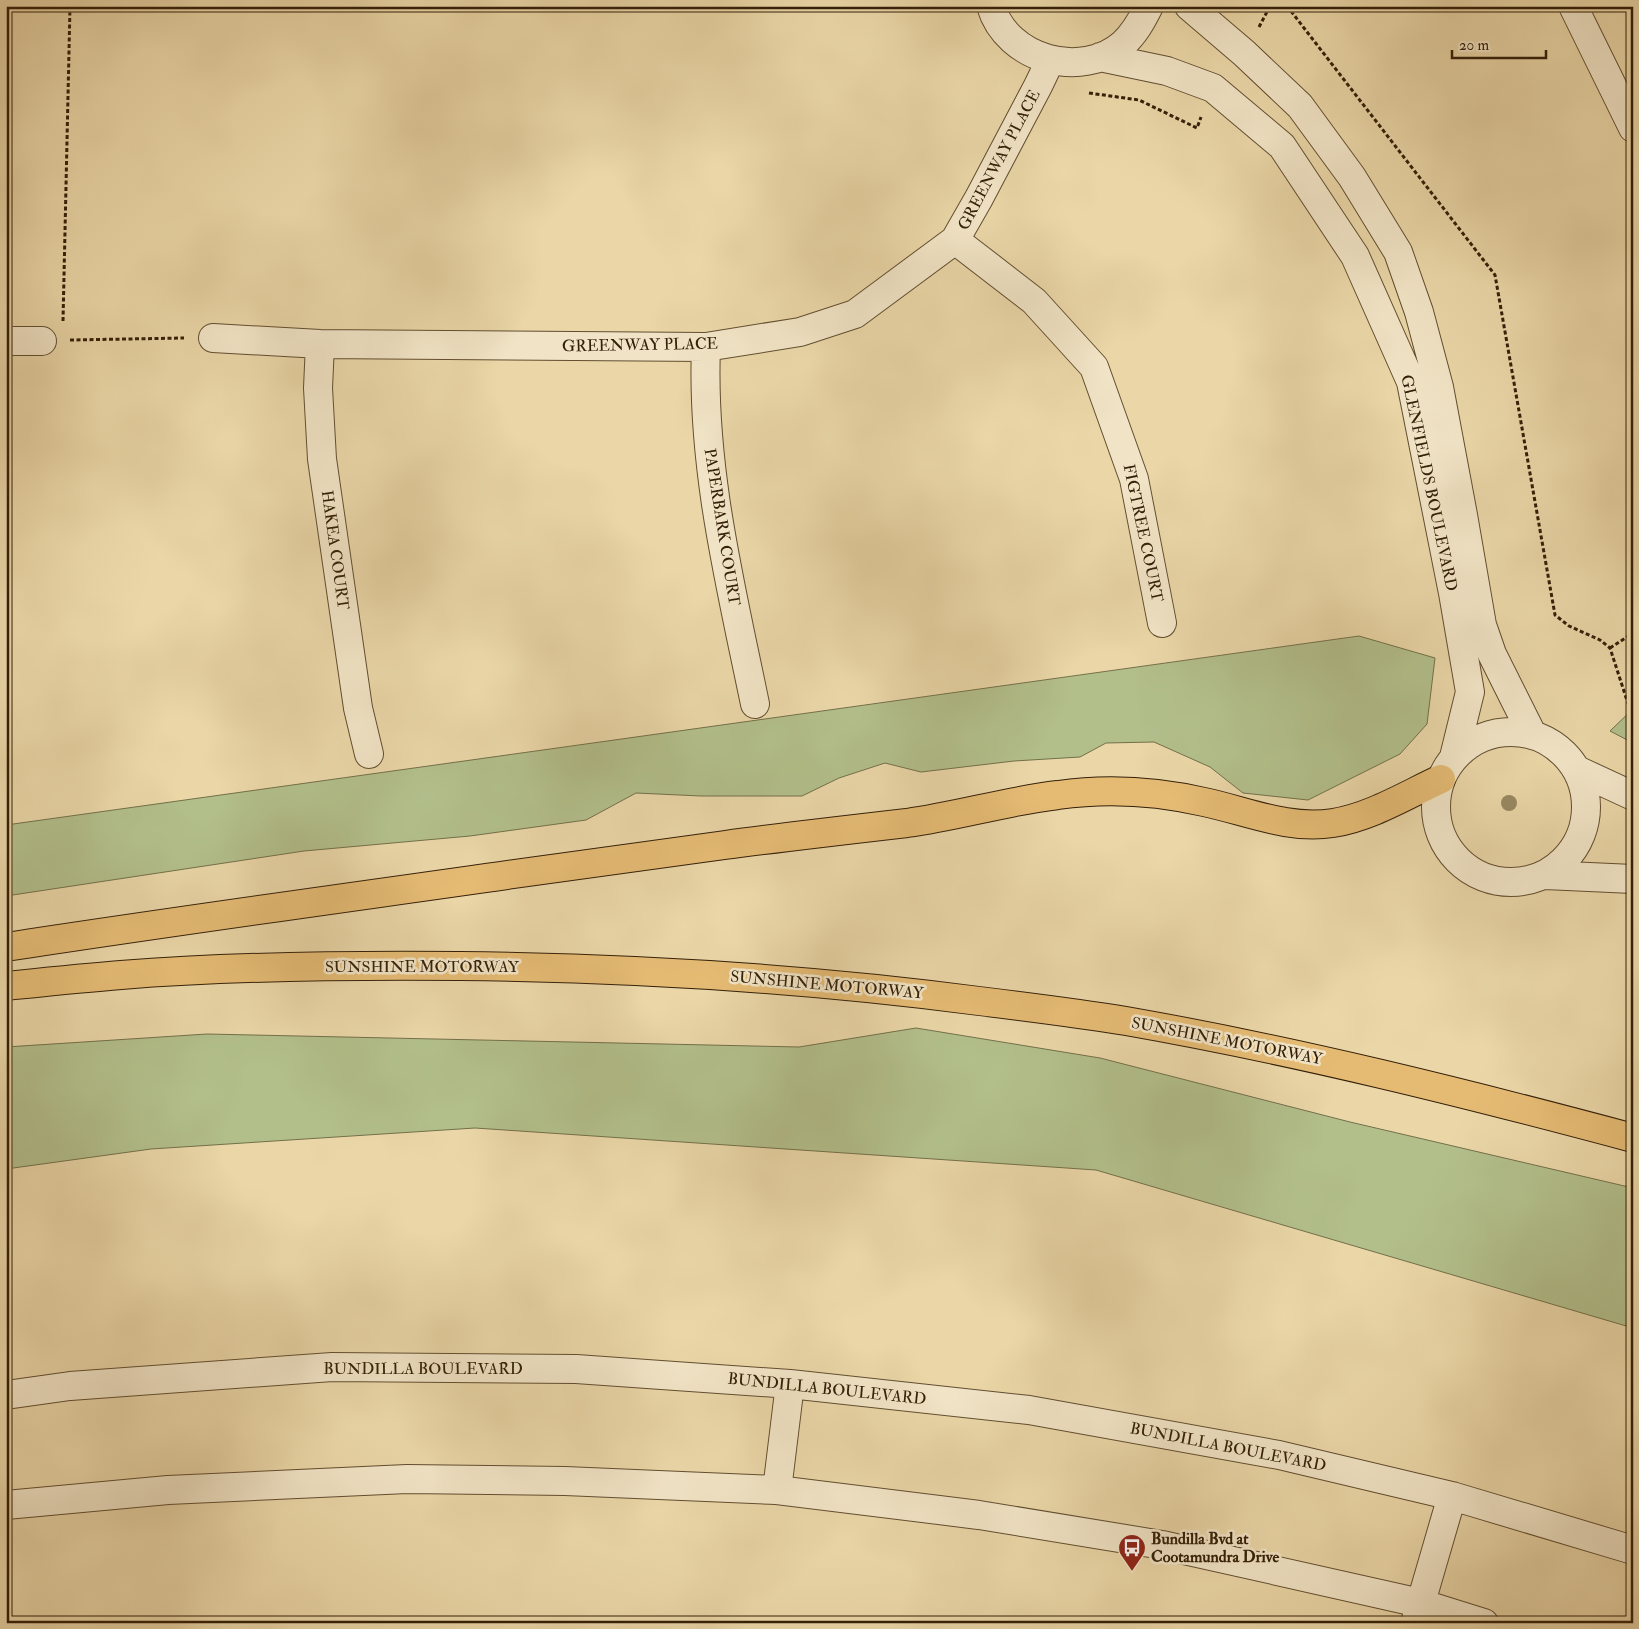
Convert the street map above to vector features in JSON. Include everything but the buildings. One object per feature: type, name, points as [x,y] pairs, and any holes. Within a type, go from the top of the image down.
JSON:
[{"type":"highway","points":[[6,947],[194,918],[725,844],[910,822],[956,815],[1059,794],[1098,791],[1178,796],[1208,802],[1270,820],[1302,824],[1331,823],[1365,815],[1448,768]]},
{"type":"highway","name":"SUNSHINE MOTORWAY","points":[[6,986],[122,975],[375,965],[620,969],[787,980],[913,992],[1126,1021],[1322,1060],[1485,1098],[1633,1138]]},
{"type":"street","points":[[991,6],[1008,35],[1028,51],[1050,60],[1076,63],[1100,57],[1123,44],[1140,26],[1149,6]]},
{"type":"street","name":"GLENFIELDS BOULEVARD","points":[[1188,6],[1244,53],[1300,106],[1352,178],[1398,252],[1419,312],[1439,387],[1464,515],[1482,625],[1492,654],[1532,734]]},
{"type":"street","points":[[1573,6],[1633,128]]},
{"type":"street","name":"GLENFIELDS BOULEVARD","points":[[1100,57],[1167,72],[1213,88],[1282,146],[1355,256],[1411,382],[1451,583],[1470,692],[1448,768]]},
{"type":"street","name":"GREENWAY PLACE","points":[[213,338],[320,344],[706,347],[800,332],[855,314],[955,240],[979,198],[1050,60]]},
{"type":"street","name":"FIGTREE COURT","points":[[955,240],[1034,301],[1094,367],[1134,479],[1162,623]]},
{"type":"street","points":[[6,341],[52,341]]},
{"type":"street","name":"HAKEA COURT","points":[[320,344],[318,388],[322,460],[358,708],[369,754]]},
{"type":"street","name":"PAPERBARK COURT","points":[[706,347],[704,380],[710,462],[724,550],[755,704]]},
{"type":"street","points":[[1546,875],[1565,860],[1579,840],[1584,825],[1586,817],[1585,793],[1577,770],[1565,754],[1550,742],[1532,734],[1511,731],[1490,734],[1471,742],[1448,768],[1435,804],[1439,830],[1451,853],[1470,871],[1495,881],[1521,883],[1546,875],[1633,879]]},
{"type":"street","points":[[1577,770],[1633,796]]},
{"type":"street","name":"BUNDILLA BOULEVARD","points":[[6,1395],[70,1386],[332,1367],[576,1369],[790,1384],[1039,1412],[1279,1455],[1452,1496],[1633,1550]]},
{"type":"street","points":[[777,1490],[790,1384]]},
{"type":"street","points":[[6,1505],[168,1490],[407,1479],[565,1481],[777,1490],[980,1515],[1162,1545],[1418,1613],[1484,1623]]},
{"type":"street","points":[[1418,1613],[1452,1496]]},
{"type":"path","points":[[70,6],[52,341],[213,338]]},
{"type":"path","points":[[1287,6],[1496,275],[1555,615],[1569,626],[1600,640],[1610,648],[1633,719]]},
{"type":"path","points":[[1610,648],[1633,633]]},
{"type":"green space","points":[[1359,636],[1435,658],[1427,724],[1400,754],[1308,800],[1243,793],[1210,767],[1154,742],[1106,743],[1080,757],[1014,761],[921,772],[885,763],[839,778],[802,796],[701,796],[636,793],[586,820],[470,836],[304,851],[6,896],[6,825]]},
{"type":"green space","points":[[1633,709],[1633,743],[1610,731]]},
{"type":"green space","points":[[916,1028],[1100,1058],[1350,1122],[1633,1188],[1633,1328],[1096,1170],[475,1128],[151,1149],[6,1169],[6,1047],[207,1034],[799,1047]]},
{"type":"place","name":"Bundilla Bvd at Cootamundra Drive","points":[[1132,1572]]}]
